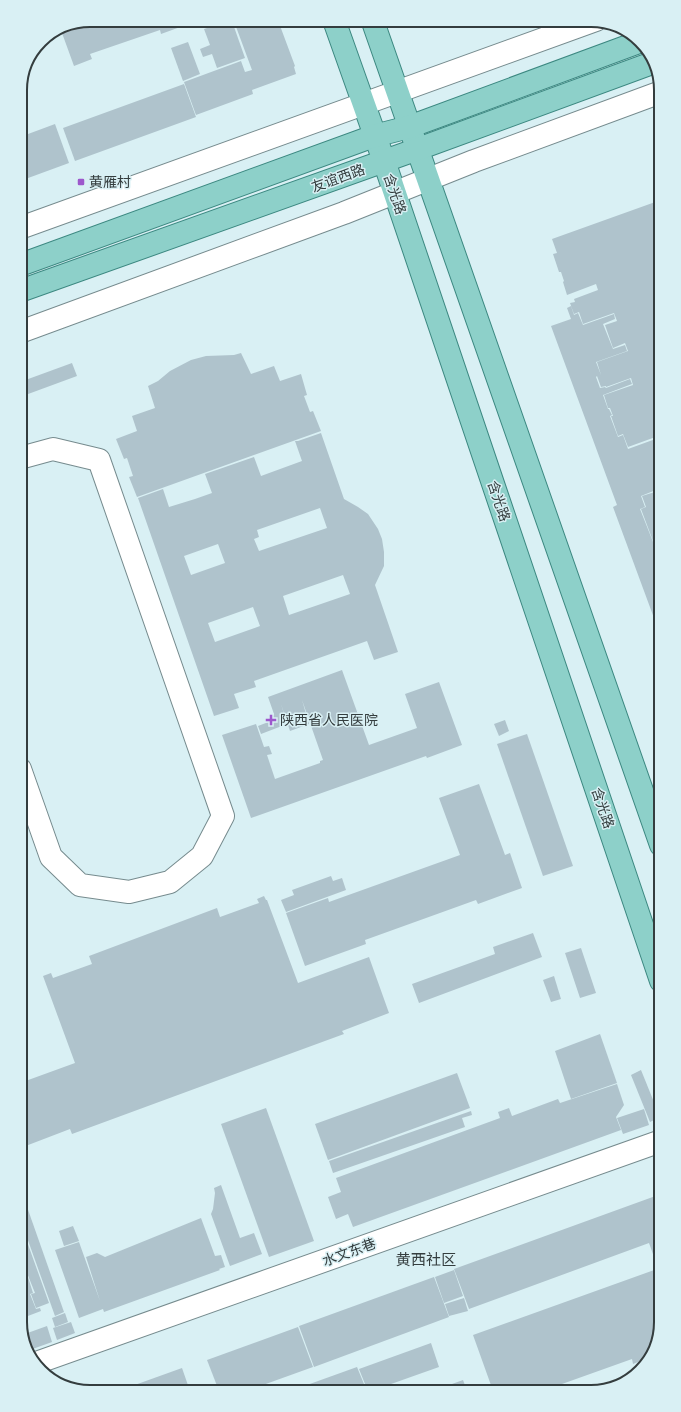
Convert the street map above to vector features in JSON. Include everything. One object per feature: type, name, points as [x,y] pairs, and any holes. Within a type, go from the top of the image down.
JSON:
[{"type":"main road","name":"含光路","points":[[336,27],[384,161],[654,960]]},
{"type":"main road","points":[[375,27],[654,824]]},
{"type":"main road","name":"友谊西路","points":[[27,262],[374,136],[409,127],[634,44]]},
{"type":"main road","name":"友谊西路","points":[[27,288],[418,149],[648,64]]},
{"type":"street","points":[[27,225],[577,27]]},
{"type":"street","points":[[27,329],[344,214],[474,161],[654,95]]},
{"type":"street","points":[[27,456],[53,449],[99,460],[223,816],[202,856],[170,882],[128,892],[80,885],[51,857],[27,789]]},
{"type":"street","name":"水文东巷","points":[[41,1361],[654,1143]]},
{"type":"building","points":[[90,27],[180,27],[161,34],[160,30],[90,54],[92,59],[74,66],[62,33],[77,28]]},
{"type":"building","points":[[210,27],[234,27],[245,58],[217,68],[212,54],[203,57],[200,49],[210,45],[204,29]]},
{"type":"building","points":[[236,27],[280,27],[295,66],[296,74],[252,90],[253,94],[196,115],[184,82],[241,61],[245,72],[252,70]]},
{"type":"building","points":[[188,42],[200,74],[183,81],[171,48]]},
{"type":"building","points":[[184,84],[196,117],[75,161],[63,128]]},
{"type":"building","points":[[55,124],[69,163],[27,178],[27,134]]},
{"type":"building","points":[[654,202],[654,438],[628,447],[623,434],[618,436],[611,416],[613,416],[610,408],[608,408],[604,395],[633,385],[631,378],[606,387],[601,387],[597,376],[596,377],[600,388],[606,388],[630,379],[632,384],[603,395],[608,409],[612,415],[610,416],[618,437],[623,435],[628,449],[654,440],[654,491],[641,496],[645,507],[640,509],[654,544],[654,618],[613,507],[617,505],[551,326],[571,319],[567,308],[571,306],[574,315],[578,313],[583,325],[614,314],[615,319],[603,324],[613,349],[625,345],[627,351],[596,362],[601,375],[597,362],[628,351],[625,343],[613,348],[605,325],[617,321],[614,313],[583,324],[579,312],[574,314],[570,303],[575,302],[574,299],[598,290],[596,284],[567,295],[561,272],[559,272],[553,254],[557,253],[552,239]]},
{"type":"building","points":[[241,353],[251,374],[274,366],[280,381],[301,374],[307,395],[304,396],[310,412],[313,411],[321,431],[137,497],[129,477],[133,476],[127,458],[124,459],[116,439],[137,431],[132,416],[155,408],[148,386],[158,381],[170,371],[191,360],[206,356],[234,355]]},
{"type":"building","points":[[72,363],[77,376],[27,394],[27,379]]},
{"type":"building","points":[[321,433],[344,499],[368,514],[378,529],[382,539],[384,566],[375,585],[398,652],[374,660],[367,641],[254,681],[256,687],[234,694],[239,708],[214,716],[138,498],[163,489],[169,507],[212,493],[205,474],[254,457],[261,476],[302,461],[295,441]],"holes":[[[320,508],[327,528],[259,551],[254,539],[259,537],[257,530]],[[218,544],[225,563],[191,575],[184,556]],[[343,575],[350,594],[289,615],[283,596]],[[253,607],[260,626],[215,642],[208,623]]]},
{"type":"building","points":[[654,492],[654,544],[641,509],[646,507],[642,496]]},
{"type":"building","points":[[342,670],[369,745],[417,728],[405,694],[439,682],[462,745],[427,758],[426,756],[251,818],[222,735],[256,724],[264,747],[269,746],[272,754],[267,755],[275,779],[320,763],[320,761],[323,760],[302,700],[309,724],[290,731],[281,704],[287,724],[261,734],[258,726],[271,721],[274,714],[268,697]]},
{"type":"building","points":[[505,720],[509,731],[499,736],[494,724]]},
{"type":"building","points":[[527,734],[573,866],[543,876],[497,744]]},
{"type":"building","points":[[479,784],[505,855],[510,853],[522,888],[478,904],[476,900],[365,940],[366,944],[305,966],[286,913],[328,898],[329,902],[460,855],[439,798]]},
{"type":"building","points":[[331,876],[333,881],[342,878],[346,890],[286,912],[281,900],[294,895],[292,890]]},
{"type":"building","points":[[264,896],[267,900],[298,983],[369,957],[389,1013],[342,1031],[344,1034],[72,1134],[70,1129],[27,1145],[27,1080],[75,1063],[43,976],[51,973],[53,978],[92,964],[89,956],[217,908],[220,917],[259,903],[257,899]]},
{"type":"building","points":[[533,933],[542,957],[419,1003],[412,984],[495,954],[493,947]]},
{"type":"building","points":[[581,948],[596,993],[580,998],[565,953]]},
{"type":"building","points":[[554,976],[561,999],[551,1002],[543,980]]},
{"type":"building","points":[[600,1034],[617,1083],[571,1099],[555,1051]]},
{"type":"building","points":[[641,1070],[654,1102],[654,1120],[650,1122],[631,1075]]},
{"type":"building","points":[[457,1073],[470,1108],[328,1160],[315,1124]]},
{"type":"building","points":[[617,1084],[624,1105],[616,1117],[621,1130],[353,1227],[348,1214],[336,1219],[328,1197],[341,1192],[336,1178],[500,1118],[498,1112],[509,1108],[512,1116],[558,1099],[560,1103]]},
{"type":"building","points":[[266,1108],[314,1241],[269,1257],[221,1124]]},
{"type":"building","points":[[644,1109],[649,1125],[623,1134],[617,1118]]},
{"type":"building","points":[[471,1111],[472,1115],[462,1118],[465,1127],[333,1173],[329,1161]]},
{"type":"building","points":[[221,1185],[240,1238],[254,1233],[262,1254],[230,1266],[211,1214],[215,1193],[214,1188]]},
{"type":"building","points":[[654,1197],[654,1257],[649,1243],[469,1309],[454,1269]]},
{"type":"building","points":[[27,1207],[64,1312],[55,1316],[27,1238]]},
{"type":"building","points":[[201,1218],[215,1256],[221,1255],[225,1267],[104,1312],[103,1309],[79,1318],[55,1250],[79,1242],[100,1301],[86,1257],[97,1253],[105,1257]]},
{"type":"building","points":[[73,1226],[79,1241],[64,1246],[59,1231]]},
{"type":"building","points":[[27,1242],[49,1303],[36,1308],[31,1294],[35,1293],[27,1273]]},
{"type":"building","points":[[454,1270],[463,1296],[444,1303],[435,1277]]},
{"type":"building","points":[[654,1270],[654,1322],[652,1339],[648,1350],[640,1361],[633,1364],[632,1359],[562,1385],[491,1385],[473,1335]]},
{"type":"building","points":[[27,1274],[33,1293],[30,1294],[36,1309],[40,1308],[41,1311],[27,1316]]},
{"type":"building","points":[[434,1277],[449,1317],[314,1367],[299,1326]]},
{"type":"building","points":[[464,1298],[468,1311],[449,1316],[445,1304]]},
{"type":"building","points":[[65,1313],[68,1322],[55,1327],[52,1318]]},
{"type":"building","points":[[71,1322],[75,1333],[57,1340],[53,1328]]},
{"type":"building","points":[[47,1326],[52,1342],[33,1349],[28,1333]]},
{"type":"building","points":[[298,1327],[313,1367],[263,1385],[217,1385],[207,1360]]},
{"type":"building","points":[[431,1343],[439,1367],[388,1385],[365,1385],[359,1369]]},
{"type":"building","points":[[357,1367],[364,1385],[307,1385]]},
{"type":"building","points":[[182,1368],[188,1385],[135,1385]]},
{"type":"building","points":[[463,1380],[465,1385],[449,1385]]},
{"type":"place","name":"黄雁村","points":[[81,182]]},
{"type":"place","name":"陕西省人民医院","points":[[271,720]]},
{"type":"district","name":"黄西社区","points":[[426,1260]]}]
